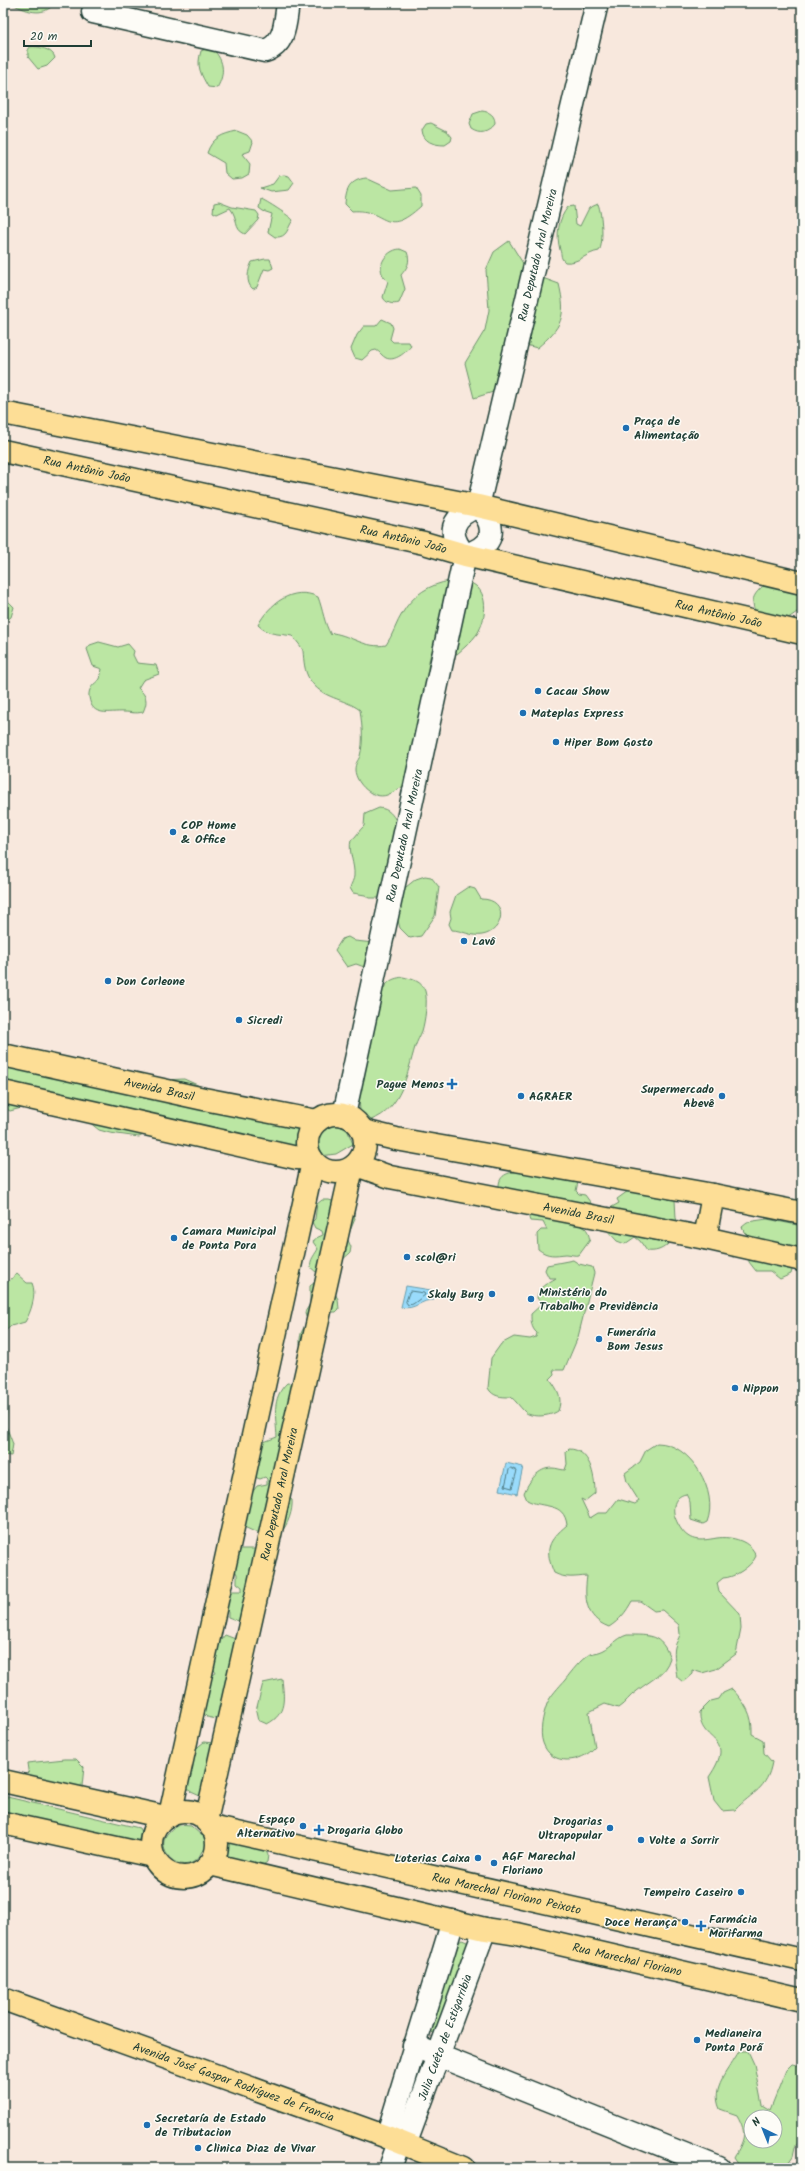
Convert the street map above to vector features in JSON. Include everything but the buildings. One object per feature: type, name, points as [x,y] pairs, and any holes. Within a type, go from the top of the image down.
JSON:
[{"type":"main road","points":[[3,413],[478,506],[802,583]]},
{"type":"main road","name":"Rua Antônio João","points":[[3,451],[424,543],[466,555],[802,633]]},
{"type":"main road","name":"Avenida Brasil","points":[[3,1055],[204,1099],[317,1121]]},
{"type":"main road","points":[[3,1092],[312,1161],[321,1168],[331,1172],[342,1172],[354,1166],[364,1152],[365,1141],[363,1131],[356,1121],[344,1115],[329,1114],[317,1121],[310,1131],[307,1142],[312,1161],[167,1816],[159,1823],[152,1838],[153,1856],[162,1869],[176,1876],[185,1877],[196,1875],[210,1864],[215,1856],[216,1836],[209,1824],[196,1814],[188,1812],[167,1816],[3,1781]]},
{"type":"main road","points":[[363,1131],[396,1139],[713,1195],[802,1213]]},
{"type":"main road","name":"Avenida Brasil","points":[[354,1166],[390,1177],[705,1238],[802,1260]]},
{"type":"main road","name":"Rua Deputado Aral Moreira","points":[[209,1824],[354,1166]]},
{"type":"main road","points":[[705,1238],[713,1195]]},
{"type":"main road","points":[[3,1823],[153,1856]]},
{"type":"main road","name":"Rua Marechal Floriano Peixoto","points":[[209,1824],[802,1960]]},
{"type":"main road","points":[[210,1864],[453,1921]]},
{"type":"main road","name":"Rua Marechal Floriano","points":[[453,1921],[485,1929],[517,1934],[802,2000]]},
{"type":"main road","name":"Avenida José Gaspar Rodríguez de Francia","points":[[3,1999],[397,2141],[463,2168]]},
{"type":"street","points":[[93,12],[265,51],[273,48],[281,41],[288,3]]},
{"type":"street","name":"Rua Deputado Aral Moreira","points":[[478,506],[597,3]]},
{"type":"street","points":[[478,506],[489,519],[491,536],[482,549],[466,555],[454,540],[454,525],[464,512],[478,506]]},
{"type":"street","name":"Rua Deputado Aral Moreira","points":[[344,1115],[466,555]]},
{"type":"street","name":"Julia Cuéto de Estigarribia","points":[[390,2168],[397,2141],[414,2046],[453,1921]]},
{"type":"street","name":"Julia Cuéto de Estigarribia","points":[[397,2141],[438,2056],[485,1929]]},
{"type":"street","points":[[414,2046],[719,2168]]},
{"type":"green space","points":[[10,3],[55,3],[45,11],[33,12]]},
{"type":"green space","points":[[30,47],[48,50],[54,55],[55,58],[47,66],[38,69],[28,57],[28,50]]},
{"type":"green space","points":[[210,47],[215,51],[221,61],[222,66],[222,77],[217,88],[208,87],[201,74],[199,66],[201,51]]},
{"type":"green space","points":[[482,111],[492,114],[495,124],[484,132],[474,131],[471,129],[469,124],[473,114]]},
{"type":"green space","points":[[431,123],[447,131],[452,137],[451,141],[445,145],[441,145],[427,140],[424,137],[422,130],[426,124]]},
{"type":"green space","points":[[237,131],[247,135],[253,142],[250,151],[242,154],[250,164],[249,174],[242,178],[232,179],[225,173],[224,163],[207,153],[215,140],[222,135]]},
{"type":"green space","points":[[279,176],[289,176],[294,183],[289,190],[271,192],[260,188],[273,184]]},
{"type":"green space","points":[[366,178],[392,190],[416,188],[421,196],[421,206],[400,221],[392,222],[363,211],[352,211],[345,204],[346,194],[353,183]]},
{"type":"green space","points":[[261,199],[293,220],[287,232],[282,236],[275,237],[268,232],[272,214],[259,208]]},
{"type":"green space","points":[[219,202],[232,207],[256,211],[259,215],[258,220],[245,234],[241,232],[237,226],[233,212],[230,208],[217,214],[213,212],[214,203]]},
{"type":"green space","points":[[598,204],[601,214],[602,228],[602,242],[599,251],[578,260],[570,262],[563,261],[558,233],[560,222],[568,207],[574,206],[576,224],[580,226],[589,208]]},
{"type":"green space","points":[[509,241],[529,273],[559,284],[562,313],[557,327],[552,334],[537,348],[519,343],[493,392],[474,398],[465,363],[485,330],[489,310],[486,270],[494,252]]},
{"type":"green space","points":[[400,249],[407,252],[409,259],[407,267],[401,275],[405,289],[399,303],[392,304],[387,302],[383,297],[388,281],[381,272],[381,266],[383,261],[390,253]]},
{"type":"green space","points":[[270,259],[273,268],[269,270],[264,269],[257,287],[253,289],[248,280],[248,272],[252,262]]},
{"type":"green space","points":[[382,319],[391,323],[393,328],[390,339],[393,342],[409,342],[411,346],[397,358],[393,359],[386,358],[376,350],[372,351],[362,360],[355,358],[351,349],[357,335],[364,326],[376,326]]},
{"type":"green space","points":[[802,580],[802,614],[797,612],[787,619],[781,616],[773,618],[757,616],[753,606],[754,598],[757,592],[765,584]]},
{"type":"green space","points":[[462,581],[475,585],[483,597],[483,620],[477,634],[457,654],[440,647],[431,653],[428,668],[430,716],[417,773],[407,783],[387,795],[376,795],[366,790],[358,781],[355,770],[362,745],[360,710],[327,695],[315,686],[307,673],[303,651],[292,636],[270,633],[258,625],[268,610],[283,599],[300,593],[309,594],[318,597],[331,635],[333,633],[365,644],[379,646],[386,645],[401,616],[412,600],[429,588],[443,582]]},
{"type":"green space","points":[[3,596],[14,607],[11,617],[3,623]]},
{"type":"green space","points":[[99,642],[118,647],[128,644],[134,651],[133,655],[137,663],[156,665],[159,674],[143,680],[138,688],[146,699],[146,705],[143,712],[102,712],[97,711],[91,704],[89,691],[100,679],[102,669],[93,666],[87,649],[90,645]]},
{"type":"green space","points":[[379,808],[390,812],[397,822],[382,898],[370,898],[365,895],[353,893],[350,888],[354,877],[354,872],[350,844],[351,840],[364,826],[365,814]]},
{"type":"green space","points":[[425,876],[431,877],[439,887],[435,916],[421,936],[410,938],[400,928],[396,914],[401,891],[416,879]]},
{"type":"green space","points":[[468,887],[475,889],[481,899],[490,900],[496,904],[500,910],[501,916],[499,922],[489,933],[478,935],[452,930],[449,924],[451,918],[450,912],[456,895]]},
{"type":"green space","points":[[348,937],[355,941],[374,943],[367,968],[356,964],[347,967],[335,950],[342,939]]},
{"type":"green space","points":[[403,977],[419,983],[424,988],[426,1005],[423,1027],[401,1090],[396,1100],[381,1115],[371,1120],[360,1111],[359,1098],[364,1044],[368,1026],[380,994],[387,984],[396,978]]},
{"type":"green space","points":[[3,1056],[162,1080],[184,1079],[220,1095],[296,1110],[307,1106],[347,1129],[353,1144],[336,1154],[281,1161],[148,1133],[139,1137],[110,1133],[99,1130],[84,1118],[29,1106],[10,1111],[3,1107]]},
{"type":"green space","points":[[523,1171],[578,1182],[576,1191],[579,1194],[585,1195],[593,1206],[576,1224],[586,1229],[590,1240],[579,1255],[552,1255],[538,1249],[537,1234],[541,1230],[547,1230],[543,1222],[530,1221],[530,1212],[499,1188],[499,1183],[503,1176],[510,1173]]},
{"type":"green space","points":[[628,1191],[671,1196],[675,1200],[676,1218],[681,1229],[666,1246],[658,1250],[647,1251],[635,1237],[625,1244],[617,1241],[604,1227],[603,1212],[619,1203],[617,1199]]},
{"type":"green space","points":[[322,1200],[329,1200],[352,1207],[355,1219],[347,1238],[351,1247],[350,1253],[341,1261],[332,1288],[338,1299],[339,1309],[336,1312],[331,1312],[303,1353],[300,1344],[300,1336],[310,1321],[306,1317],[305,1312],[310,1304],[310,1286],[320,1274],[312,1269],[311,1266],[312,1259],[318,1249],[313,1242],[316,1238],[323,1235],[322,1231],[315,1228],[312,1222],[315,1219],[317,1204]]},
{"type":"green space","points":[[767,1219],[802,1226],[802,1265],[794,1262],[791,1274],[780,1279],[770,1271],[756,1271],[749,1262],[749,1237],[744,1232],[742,1226],[747,1222]]},
{"type":"green space","points":[[573,1260],[579,1264],[592,1267],[594,1273],[578,1337],[564,1370],[553,1370],[554,1375],[550,1379],[560,1398],[558,1411],[541,1416],[527,1414],[511,1397],[498,1396],[492,1393],[488,1388],[491,1358],[501,1344],[514,1337],[530,1339],[536,1337],[537,1333],[532,1327],[531,1314],[542,1304],[537,1298],[541,1288],[556,1278],[549,1278],[545,1270],[547,1265]]},
{"type":"green space","points":[[17,1274],[27,1283],[32,1283],[34,1292],[33,1303],[25,1322],[11,1326],[3,1333],[3,1286]]},
{"type":"green space","points":[[287,1383],[294,1384],[288,1497],[292,1500],[291,1513],[281,1532],[255,1532],[242,1526],[248,1498],[257,1486],[267,1484],[267,1479],[265,1477],[260,1479],[255,1477],[261,1443],[277,1437],[277,1402],[282,1389]]},
{"type":"green space","points":[[3,1403],[7,1407],[6,1426],[13,1444],[11,1456],[3,1455]]},
{"type":"green space","points":[[657,1443],[669,1445],[681,1451],[691,1460],[699,1471],[705,1484],[709,1497],[710,1510],[707,1522],[703,1524],[691,1520],[690,1502],[686,1494],[680,1496],[675,1501],[674,1515],[678,1524],[686,1535],[690,1538],[700,1540],[723,1538],[735,1539],[750,1547],[756,1556],[751,1564],[742,1571],[732,1576],[723,1578],[717,1583],[719,1592],[740,1614],[741,1629],[736,1654],[716,1669],[702,1673],[692,1670],[692,1674],[683,1682],[677,1677],[674,1657],[674,1650],[680,1634],[679,1625],[662,1610],[654,1611],[640,1601],[632,1601],[622,1616],[609,1627],[595,1618],[591,1613],[586,1599],[587,1576],[570,1577],[558,1575],[554,1573],[551,1565],[549,1558],[550,1546],[556,1536],[567,1525],[565,1517],[562,1512],[557,1509],[527,1500],[524,1493],[531,1480],[542,1470],[552,1468],[565,1470],[567,1464],[566,1452],[569,1449],[582,1453],[590,1465],[594,1479],[595,1493],[585,1501],[581,1499],[590,1518],[598,1513],[607,1513],[618,1499],[635,1504],[639,1501],[627,1482],[625,1473],[640,1462],[646,1450]]},
{"type":"green space","points":[[241,1549],[261,1549],[241,1622],[228,1617],[228,1612],[224,1603],[228,1591],[242,1591],[242,1587],[237,1583],[237,1574],[232,1565]]},
{"type":"green space","points":[[225,1635],[238,1640],[232,1667],[226,1675],[227,1679],[221,1720],[207,1717],[203,1713],[205,1680],[216,1673],[213,1668],[217,1655],[216,1646]]},
{"type":"green space","points":[[642,1635],[659,1640],[667,1650],[670,1658],[665,1669],[634,1693],[618,1708],[605,1704],[589,1712],[595,1747],[589,1752],[575,1759],[567,1760],[553,1756],[547,1751],[541,1734],[544,1713],[550,1698],[586,1656],[603,1651],[623,1636]]},
{"type":"green space","points":[[282,1679],[283,1705],[281,1710],[273,1720],[267,1724],[258,1720],[256,1711],[263,1683]]},
{"type":"green space","points":[[732,1689],[741,1699],[750,1715],[752,1734],[763,1740],[764,1753],[772,1762],[767,1779],[758,1789],[735,1810],[722,1811],[714,1801],[709,1777],[717,1763],[720,1753],[719,1746],[705,1730],[701,1722],[700,1712],[711,1701],[719,1699],[723,1693]]},
{"type":"green space","points":[[204,1742],[213,1743],[200,1796],[191,1792],[185,1785],[194,1750]]},
{"type":"green space","points":[[76,1759],[84,1767],[82,1786],[67,1795],[50,1791],[37,1803],[23,1795],[29,1777],[27,1763]]},
{"type":"green space","points":[[3,1796],[139,1828],[141,1832],[140,1839],[136,1842],[3,1811]]},
{"type":"green space","points":[[179,1825],[191,1826],[201,1835],[266,1851],[268,1855],[267,1862],[263,1865],[202,1851],[195,1861],[186,1865],[177,1863],[170,1858],[165,1850],[164,1841],[168,1832]]},
{"type":"green space","points":[[462,1940],[468,1944],[435,2035],[429,2029],[459,1942]]},
{"type":"green space","points":[[739,2051],[748,2051],[754,2064],[762,2105],[768,2109],[743,2109],[743,2127],[737,2115],[720,2109],[717,2093],[726,2072]]},
{"type":"green space","points":[[792,2064],[802,2066],[802,2137],[795,2147],[793,2156],[788,2163],[775,2168],[741,2168],[734,2158],[743,2137],[743,2149],[783,2149],[783,2109],[770,2109],[786,2070]]},
{"type":"water","points":[[406,1286],[437,1291],[434,1300],[425,1301],[406,1308],[401,1307]]},
{"type":"water","points":[[506,1463],[523,1467],[517,1494],[500,1490]]},
{"type":"place","name":"Praça de Alimentação","points":[[626,428]]},
{"type":"place","name":"Cacau Show","points":[[538,691]]},
{"type":"place","name":"Mateplas Express","points":[[523,713]]},
{"type":"place","name":"Hiper Bom Gosto","points":[[556,742]]},
{"type":"place","name":"COP Home & Office","points":[[173,832]]},
{"type":"place","name":"Lavô","points":[[464,941]]},
{"type":"place","name":"Don Corleone","points":[[108,981]]},
{"type":"place","name":"Sicredi","points":[[239,1020]]},
{"type":"place","name":"Pague Menos","points":[[452,1084]]},
{"type":"place","name":"AGRAER","points":[[521,1096]]},
{"type":"place","name":"Supermercado Abevê","points":[[722,1096]]},
{"type":"place","name":"Camara Municipal de Ponta Pora","points":[[174,1238]]},
{"type":"place","name":"scol@ri","points":[[407,1257]]},
{"type":"place","name":"Skaly Burg","points":[[492,1294]]},
{"type":"place","name":"Ministério do Trabalho e Previdência","points":[[531,1299]]},
{"type":"place","name":"Funerária Bom Jesus","points":[[599,1339]]},
{"type":"place","name":"Nippon","points":[[735,1388]]},
{"type":"place","name":"Espaço Alternativo","points":[[303,1826]]},
{"type":"place","name":"Drogarias Ultrapopular","points":[[610,1828]]},
{"type":"place","name":"Drogaria Globo","points":[[319,1830]]},
{"type":"place","name":"Volte a Sorrir","points":[[641,1840]]},
{"type":"place","name":"Loterias Caixa","points":[[478,1858]]},
{"type":"place","name":"AGF Marechal Floriano","points":[[494,1863]]},
{"type":"place","name":"Tempeiro Caseiro","points":[[741,1892]]},
{"type":"place","name":"Doce Herança","points":[[685,1922]]},
{"type":"place","name":"Farmácia Morifarma","points":[[701,1926]]},
{"type":"place","name":"Medianeira Ponta Porã","points":[[697,2040]]},
{"type":"place","name":"Secretaría de Estado de Tributacion","points":[[147,2125]]},
{"type":"place","name":"Clinica Diaz de Vivar","points":[[198,2148]]}]
